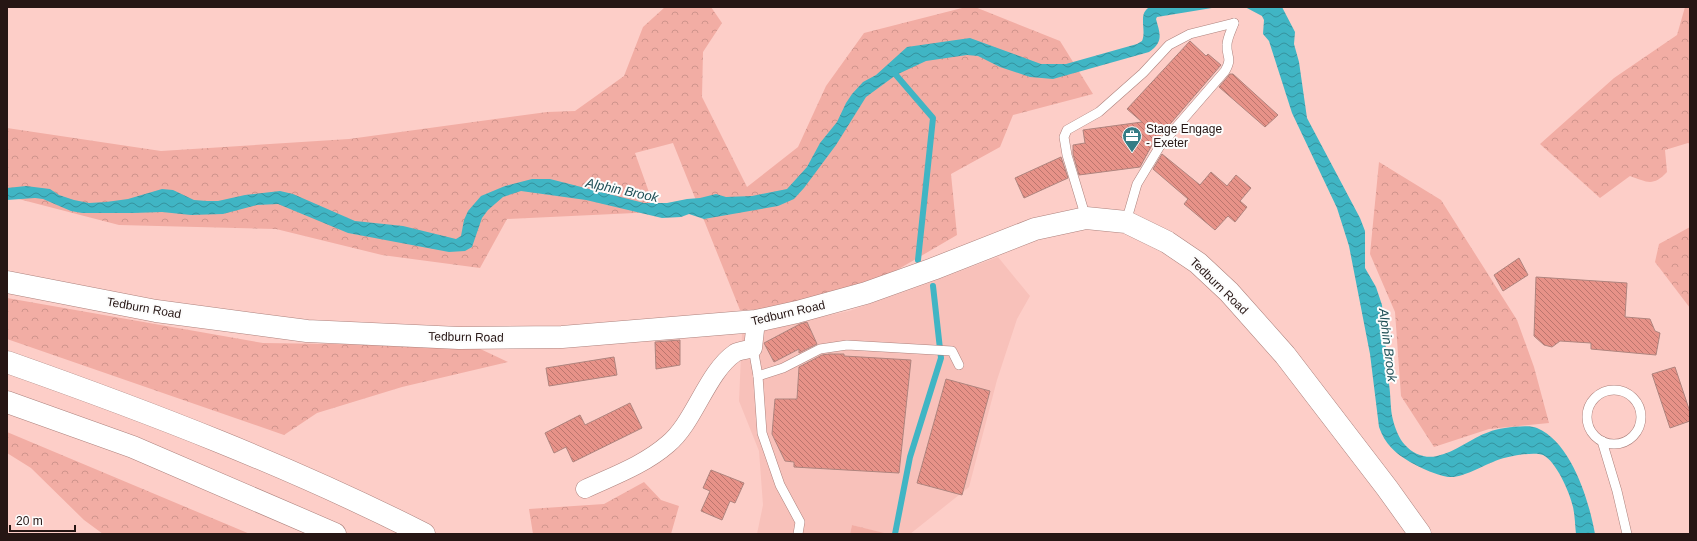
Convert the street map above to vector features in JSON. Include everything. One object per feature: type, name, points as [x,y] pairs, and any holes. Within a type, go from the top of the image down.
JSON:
[{"type":"main road","name":"Tedburn Road","points":[[7,282],[156,311],[314,332],[458,338],[562,337],[686,328],[756,321],[797,312],[866,293],[933,269],[1035,229],[1086,218],[1126,222],[1167,242],[1198,263],[1229,292],[1285,355],[1387,488],[1420,534]]},
{"type":"main road","points":[[7,362],[205,436],[364,504],[424,534]]},
{"type":"main road","points":[[7,402],[133,447],[335,534]]},
{"type":"street","points":[[585,489],[641,463],[669,443],[684,425],[723,365],[736,352],[753,348],[756,321]]},
{"type":"lane","points":[[1086,218],[1067,155],[1064,137],[1067,130],[1100,112],[1170,45],[1190,34],[1234,22],[1226,45],[1230,57],[1229,65],[1226,71],[1160,146],[1137,184],[1126,222]]},
{"type":"lane","points":[[758,376],[783,368],[820,349],[847,345],[952,351],[959,365]]},
{"type":"lane","points":[[753,348],[758,376],[762,433],[780,485],[800,522],[798,534]]},
{"type":"lane","points":[[1602,441],[1614,444],[1623,443],[1637,432],[1641,414],[1639,406],[1634,398],[1627,393],[1618,390],[1609,390],[1594,398],[1589,406],[1587,424],[1591,432],[1602,441],[1628,534]]},
{"type":"shaded area","points":[[998,257],[1030,296],[1017,319],[997,380],[969,487],[910,534],[886,534],[852,525],[850,534],[757,534],[763,505],[759,451],[739,401],[742,334],[849,311]]},
{"type":"green space","points":[[665,7],[711,7],[722,23],[703,52],[702,97],[747,187],[798,147],[826,86],[864,33],[966,7],[975,7],[1060,41],[1093,94],[1013,115],[1000,147],[951,174],[957,235],[885,277],[793,309],[740,310],[673,143],[635,153],[656,212],[507,219],[480,268],[382,255],[276,229],[119,225],[7,196],[7,128],[161,151],[349,139],[547,112],[575,111],[624,76],[643,27]]},
{"type":"green space","points":[[1685,7],[1690,7],[1690,144],[1688,143],[1665,150],[1667,172],[1658,180],[1650,182],[1630,176],[1600,198],[1540,144],[1614,78],[1677,35]]},
{"type":"green space","points":[[1379,162],[1441,200],[1517,320],[1534,367],[1549,423],[1489,429],[1434,447],[1401,396],[1395,312],[1370,254]]},
{"type":"green space","points":[[1690,227],[1690,308],[1655,262],[1659,244]]},
{"type":"green space","points":[[7,298],[263,343],[474,346],[508,362],[402,387],[317,413],[284,435],[7,339]]},
{"type":"green space","points":[[7,432],[250,534],[103,534],[84,520],[31,468],[7,453]]},
{"type":"green space","points":[[644,482],[661,500],[679,506],[671,534],[533,534],[529,509],[604,504]]},
{"type":"green space","points":[[852,525],[884,533],[886,534],[850,534]]},
{"type":"water","points":[[1150,7],[1218,7],[1157,17],[1156,19],[1160,37],[1157,45],[1149,52],[1053,79],[1030,77],[1000,67],[978,56],[967,55],[926,61],[896,75],[866,97],[836,145],[794,199],[778,206],[704,219],[689,214],[681,217],[662,218],[586,200],[521,191],[503,197],[488,210],[482,218],[472,247],[465,251],[449,252],[348,233],[278,204],[257,205],[223,214],[191,215],[162,212],[82,213],[71,211],[43,199],[35,198],[7,200],[7,188],[26,186],[50,189],[59,195],[89,203],[128,199],[162,189],[173,190],[194,200],[207,201],[218,201],[245,195],[280,191],[293,194],[355,221],[403,226],[456,239],[461,236],[464,220],[468,211],[481,196],[505,186],[532,179],[550,179],[644,203],[667,203],[716,194],[726,197],[752,196],[787,189],[807,167],[820,143],[837,122],[852,94],[863,82],[876,75],[907,47],[970,38],[1041,64],[1066,64],[1137,44],[1142,41],[1144,32],[1143,17],[1146,10]]},
{"type":"water","points":[[1245,7],[1282,7],[1295,32],[1294,44],[1299,62],[1307,118],[1360,218],[1365,231],[1365,268],[1376,287],[1382,305],[1391,411],[1401,440],[1408,448],[1416,453],[1433,457],[1444,454],[1482,435],[1494,431],[1520,426],[1537,428],[1560,446],[1569,459],[1583,490],[1595,534],[1576,534],[1573,507],[1566,486],[1553,464],[1543,455],[1525,454],[1511,457],[1498,460],[1460,476],[1446,477],[1410,462],[1387,443],[1379,427],[1370,354],[1349,246],[1337,208],[1292,113],[1269,41],[1263,34],[1264,20],[1262,16]]},
{"type":"building","points":[[1190,41],[1206,56],[1208,54],[1221,65],[1152,145],[1140,167],[1079,175],[1073,154],[1073,145],[1085,143],[1083,130],[1142,122],[1127,109]]},
{"type":"building","points":[[1230,74],[1233,74],[1278,115],[1265,127],[1219,87]]},
{"type":"building","points":[[1162,154],[1200,185],[1211,172],[1227,186],[1236,175],[1251,188],[1240,201],[1247,207],[1235,222],[1228,216],[1215,230],[1184,204],[1188,199],[1153,169]]},
{"type":"building","points":[[1061,157],[1068,178],[1024,198],[1015,178]]},
{"type":"building","points":[[1519,258],[1528,275],[1503,291],[1494,275]]},
{"type":"building","points":[[1536,277],[1627,283],[1625,317],[1650,319],[1655,331],[1660,333],[1656,355],[1591,349],[1591,343],[1560,341],[1552,347],[1544,345],[1534,336]]},
{"type":"building","points":[[807,322],[817,344],[799,353],[799,349],[774,362],[764,343],[800,324]]},
{"type":"building","points":[[680,340],[680,365],[656,369],[655,342]]},
{"type":"building","points":[[829,354],[911,360],[899,473],[794,467],[794,462],[785,461],[772,434],[775,399],[797,399],[799,367],[822,355]]},
{"type":"building","points":[[614,357],[617,375],[549,386],[546,368]]},
{"type":"building","points":[[1675,367],[1690,412],[1690,421],[1670,428],[1652,374]]},
{"type":"building","points":[[946,379],[990,391],[962,495],[917,483]]},
{"type":"building","points":[[630,403],[642,428],[573,462],[566,447],[554,453],[545,433],[580,415],[585,425]]},
{"type":"building","points":[[711,470],[744,483],[735,503],[730,501],[722,520],[701,511],[710,491],[703,488]]},
{"type":"waterway","points":[[894,69],[896,75],[933,118],[918,260]]},
{"type":"waterway","points":[[895,534],[910,457],[941,358],[933,286]]},
{"type":"place","name":"Stage Engage - Exeter","points":[[1132,153]]},
{"type":"water label","name":"Alphin Brook","points":[[622,190]]},
{"type":"water label","name":"Alphin Brook","points":[[1388,345]]}]
